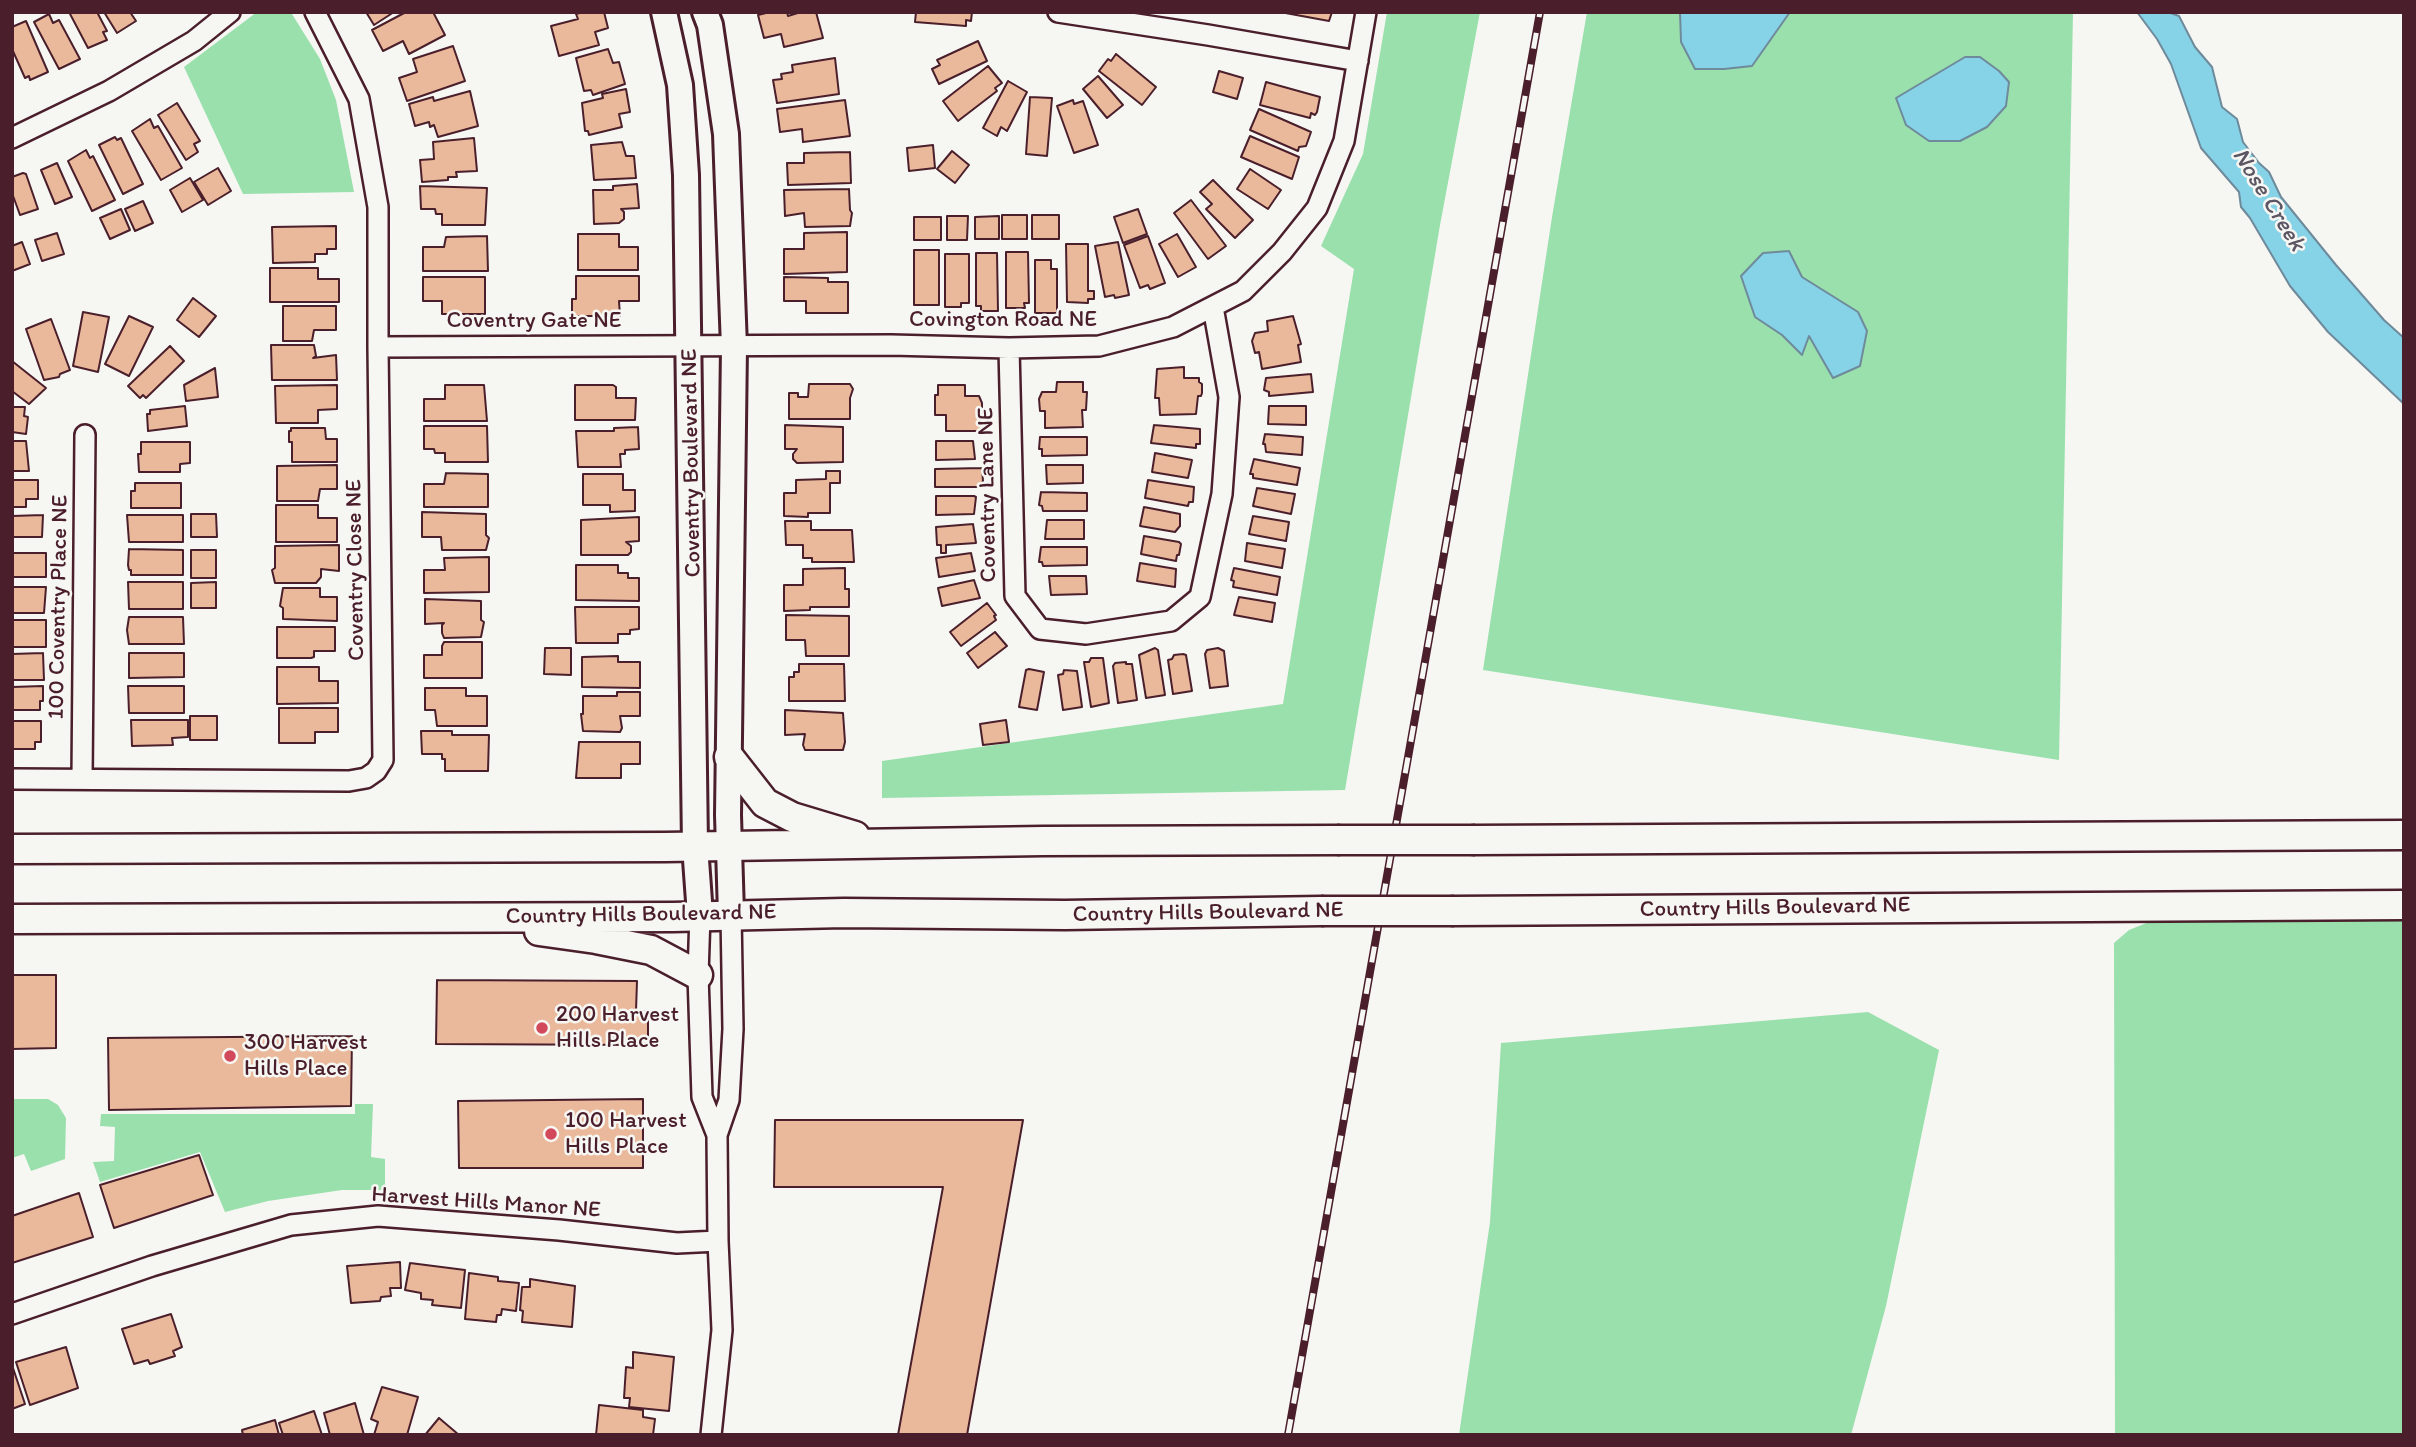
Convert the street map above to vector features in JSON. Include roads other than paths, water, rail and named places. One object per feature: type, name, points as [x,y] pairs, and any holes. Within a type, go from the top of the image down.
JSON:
[{"type":"main road","points":[[729,757],[765,803],[792,817],[881,844]]},
{"type":"main road","points":[[12,849],[2404,835]]},
{"type":"main road","name":"Country Hills Boulevard NE","points":[[12,919],[731,914],[1065,915],[2404,905]]},
{"type":"main road","points":[[443,917],[596,939],[651,950],[698,975]]},
{"type":"street","points":[[12,138],[109,91],[194,41],[230,12]]},
{"type":"street","name":"Coventry Close NE","points":[[12,779],[349,781],[366,778],[376,771],[383,760],[378,207],[359,99],[315,12]]},
{"type":"street","name":"Coventry Boulevard NE","points":[[664,12],[681,98],[686,176],[695,846],[700,915]]},
{"type":"street","name":"Coventry Boulevard NE","points":[[705,12],[710,25],[726,134],[734,346],[729,757],[731,914]]},
{"type":"street","points":[[1058,12],[1358,61]]},
{"type":"street","name":"Covington Road NE","points":[[690,345],[1009,348],[1100,346],[1174,327],[1243,290],[1282,252],[1317,208],[1344,141],[1366,12]]},
{"type":"street","name":"Coventry Lane NE","points":[[1009,348],[1015,596],[1040,629],[1086,634],[1171,621],[1200,597],[1222,494],[1229,397],[1213,307]]},
{"type":"street","name":"Coventry Gate NE","points":[[378,346],[690,345]]},
{"type":"street","name":"100 Coventry Place NE","points":[[82,779],[85,435]]},
{"type":"street","points":[[711,1435],[722,1330],[717,1135],[729,1100],[733,1029],[731,914]]},
{"type":"street","points":[[700,915],[698,975],[702,1097],[717,1135]]},
{"type":"street","name":"Harvest Hills Manor NE","points":[[12,1314],[164,1262],[290,1225],[378,1216],[677,1243],[718,1241]]},
{"type":"water","points":[[1680,12],[1790,12],[1752,66],[1695,69],[1681,42]]},
{"type":"water","name":"Nose Creek","points":[[2137,12],[2168,12],[2179,16],[2195,47],[2212,67],[2222,107],[2237,119],[2243,142],[2269,172],[2281,197],[2336,265],[2384,320],[2404,338],[2404,404],[2328,332],[2290,286],[2241,207],[2239,192],[2201,148],[2171,64]]},
{"type":"water","points":[[1965,57],[1980,57],[2009,82],[2006,106],[1987,127],[1960,141],[1929,141],[1906,125],[1896,98]]},
{"type":"water","points":[[1789,251],[1802,277],[1858,312],[1867,331],[1860,366],[1833,378],[1809,336],[1802,355],[1782,335],[1755,317],[1741,276],[1763,253]]},
{"type":"railway","points":[[1288,1435],[1540,12]]},
{"type":"place","name":"200 Harvest Hills Place","points":[[542,1028]]},
{"type":"place","name":"300 Harvest Hills Place","points":[[230,1056]]},
{"type":"place","name":"100 Harvest Hills Place","points":[[551,1134]]}]
